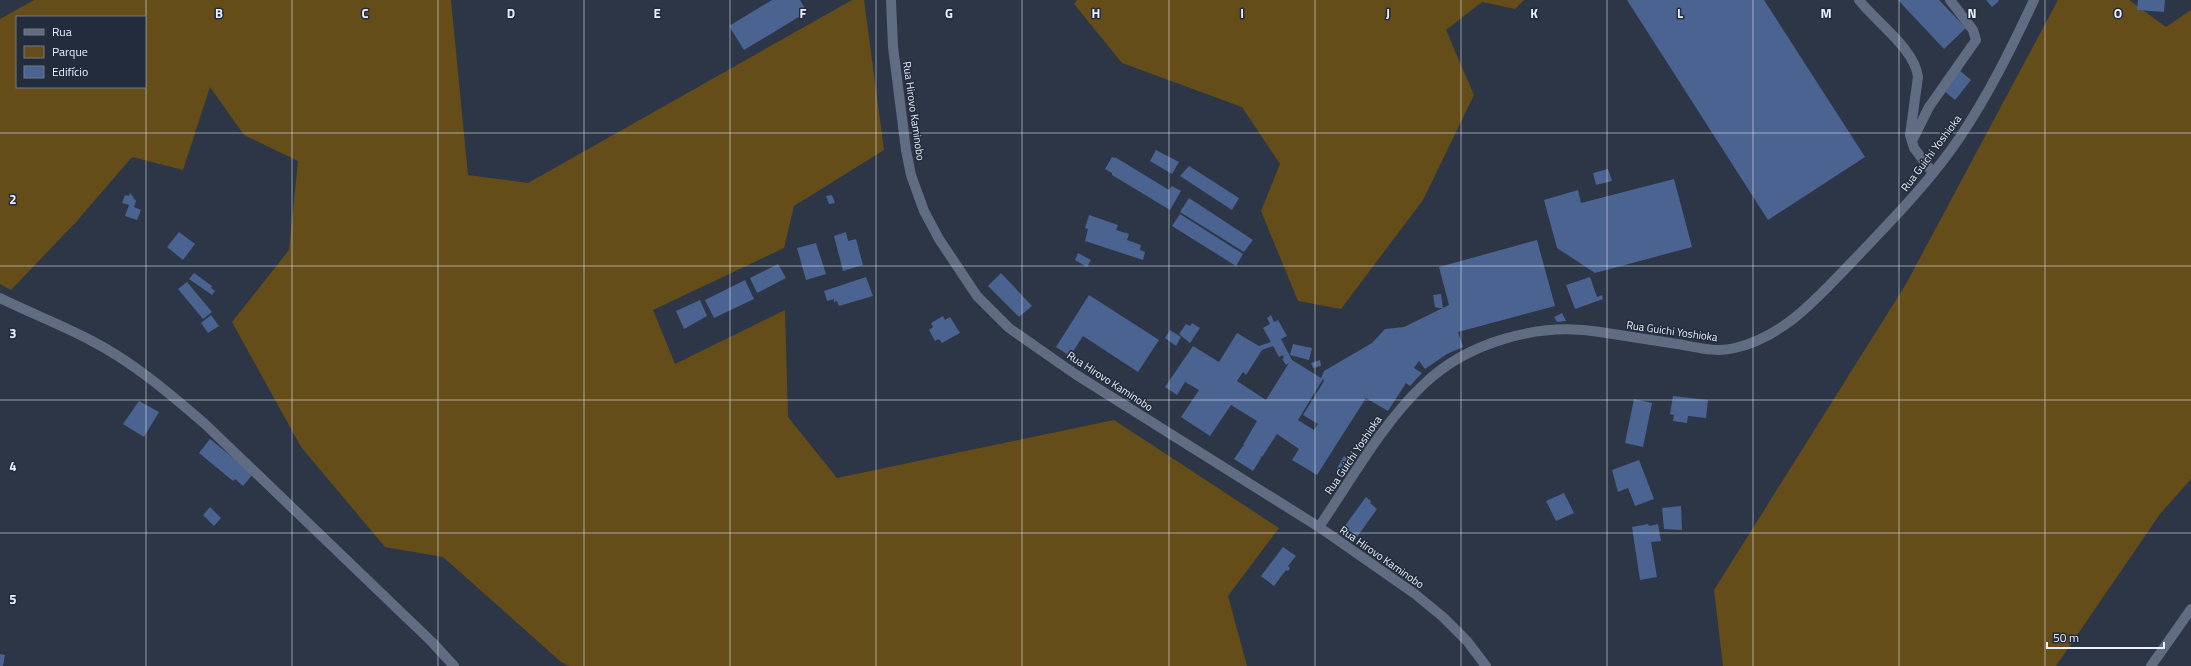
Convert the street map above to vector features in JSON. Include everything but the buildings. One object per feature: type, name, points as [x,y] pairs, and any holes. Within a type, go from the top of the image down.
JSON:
[{"type":"street","name":"Rua Hirovo Kaminobo","points":[[891,0],[893,47],[906,150],[911,175],[924,211],[939,239],[977,296],[1009,328],[1075,374],[1319,527],[1415,594],[1437,612],[1467,642],[1486,666]]},
{"type":"street","points":[[1859,0],[1899,44],[1917,68],[1918,78],[1910,135],[1912,142],[1933,173]]},
{"type":"street","points":[[1912,142],[1929,107],[1976,40],[1973,30],[1964,16],[1950,0]]},
{"type":"street","name":"Rua Guichi Yoshioka","points":[[1319,527],[1403,406],[1424,383],[1466,355],[1511,338],[1532,333],[1562,330],[1594,331],[1711,350],[1734,349],[1760,340],[1788,324],[1816,299],[1902,209],[1933,173],[1959,139],[1984,99],[2015,42],[2034,0]]},
{"type":"street","points":[[0,298],[92,341],[125,360],[169,393],[222,440],[432,642],[454,666]]},
{"type":"street","points":[[2151,666],[2191,609]]},
{"type":"green space","points":[[34,0],[451,0],[468,175],[528,183],[852,0],[864,0],[884,150],[794,206],[784,248],[653,310],[675,364],[785,310],[788,417],[837,478],[1114,420],[1279,528],[1228,596],[1247,666],[569,666],[561,662],[443,557],[385,547],[301,447],[232,322],[289,250],[298,161],[244,135],[210,87],[183,170],[132,157],[76,222],[11,290],[0,284],[0,19]]},
{"type":"green space","points":[[1077,0],[1524,0],[1515,9],[1482,2],[1446,30],[1474,95],[1423,200],[1341,309],[1298,301],[1261,211],[1280,164],[1242,107],[1122,63],[1074,4]]},
{"type":"green space","points":[[2058,0],[2129,0],[2166,27],[2191,10],[2191,479],[2160,514],[2056,666],[1723,666],[1714,590],[1906,284]]}]
